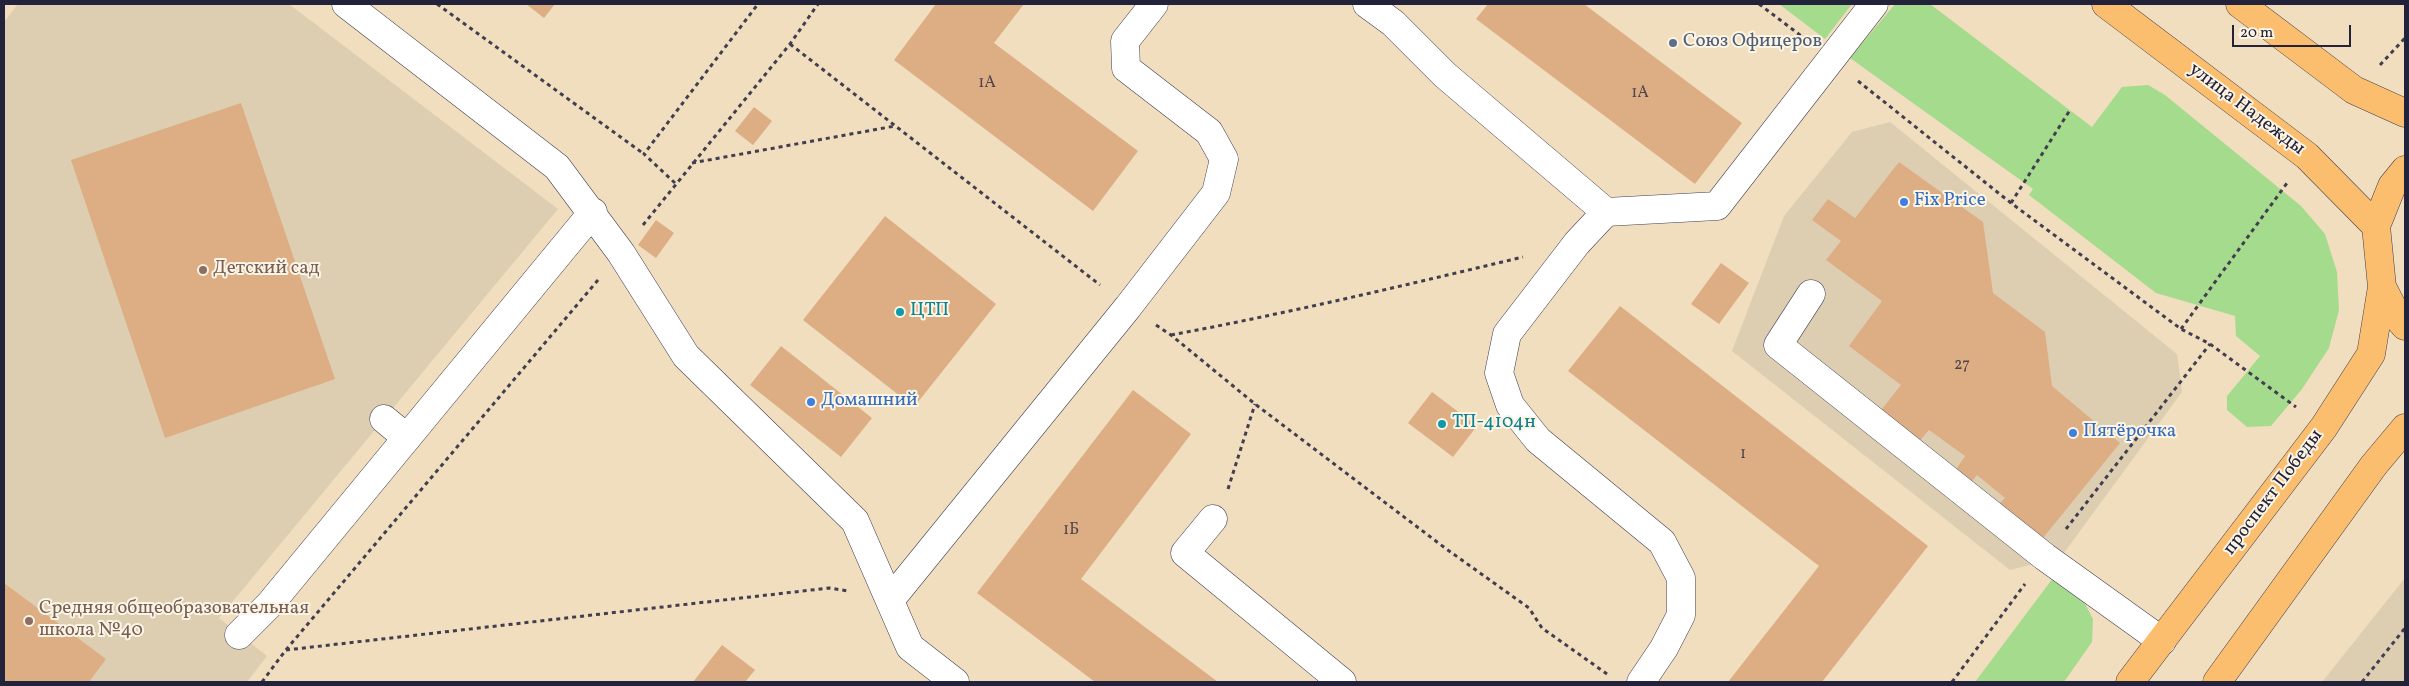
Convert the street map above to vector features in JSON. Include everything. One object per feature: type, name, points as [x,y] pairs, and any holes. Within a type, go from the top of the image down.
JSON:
[{"type":"main road","name":"улица Надежды","points":[[2106,4],[2307,156],[2376,226]]},
{"type":"main road","points":[[2240,4],[2354,90],[2405,113]]},
{"type":"main road","name":"проспект Победы","points":[[2130,682],[2324,427],[2371,354],[2382,287],[2376,226],[2392,186],[2405,170]]},
{"type":"main road","name":"проспект Победы","points":[[2382,287],[2398,318],[2405,326]]},
{"type":"main road","points":[[2217,682],[2374,464],[2405,428]]},
{"type":"lane","points":[[346,4],[557,167],[593,212],[621,253],[686,356],[855,521],[891,599],[910,647],[955,682]]},
{"type":"lane","points":[[891,599],[1128,307],[1216,193],[1224,159],[1209,132],[1126,68],[1125,41],[1154,4]]},
{"type":"lane","points":[[1367,4],[1392,23],[1445,75],[1606,212],[1716,206],[1874,4]]},
{"type":"lane","points":[[239,635],[270,604],[593,212]]},
{"type":"lane","points":[[1606,212],[1577,243],[1507,334],[1499,373],[1510,405],[1538,440],[1662,542],[1682,578],[1681,615],[1664,648],[1641,682]]},
{"type":"lane","points":[[1811,294],[1778,345],[2045,557],[2162,641]]},
{"type":"lane","points":[[384,419],[407,438]]},
{"type":"lane","points":[[1213,519],[1186,553],[1342,682]]},
{"type":"path","points":[[437,4],[644,154],[675,183]]},
{"type":"path","points":[[644,154],[758,4]]},
{"type":"path","points":[[262,682],[285,651],[621,253],[675,183],[790,44],[818,4]]},
{"type":"path","points":[[1759,4],[1831,59],[2010,203],[2181,329],[2210,344],[2324,427]]},
{"type":"path","points":[[790,44],[1128,307],[1171,335],[1255,404],[1445,548],[1528,608],[1542,628],[1610,676]]},
{"type":"path","points":[[2010,203],[2070,110]]},
{"type":"path","points":[[692,163],[896,126]]},
{"type":"path","points":[[1171,335],[1387,290],[1577,243]]},
{"type":"path","points":[[1952,682],[2045,557],[2210,344]]},
{"type":"path","points":[[1213,519],[1227,494],[1255,404]]},
{"type":"path","points":[[285,651],[829,588],[891,599]]},
{"type":"path","points":[[2362,682],[2405,628]]},
{"type":"shaded area","points":[[18,4],[289,4],[558,209],[219,618],[267,656],[247,682],[4,682],[4,22]]},
{"type":"shaded area","points":[[1890,122],[2177,354],[2182,392],[2061,557],[2010,570],[1732,351],[1784,216],[1852,132]]},
{"type":"shaded area","points":[[2405,578],[2405,682],[2322,682]]},
{"type":"green space","points":[[1779,4],[1852,4],[1825,39]]},
{"type":"green space","points":[[1895,4],[1930,4],[2092,127],[2122,87],[2148,85],[2165,95],[2301,206],[2325,234],[2337,272],[2339,310],[2329,348],[2302,389],[2271,426],[2247,427],[2227,410],[2227,396],[2260,356],[2236,336],[2235,316],[2156,293],[2029,195],[2033,189],[1850,58]]},
{"type":"green space","points":[[2053,578],[2084,602],[2093,619],[2092,642],[2064,682],[1975,682]]},
{"type":"building","points":[[526,4],[555,4],[544,18]]},
{"type":"building","points":[[936,4],[1024,4],[994,43],[1138,151],[1093,211],[894,60]]},
{"type":"building","points":[[1488,4],[1584,4],[1742,123],[1695,184],[1476,19]]},
{"type":"building","name":"Детский сад","points":[[241,103],[335,379],[165,438],[71,160]]},
{"type":"building","points":[[754,107],[772,121],[753,145],[735,131]]},
{"type":"building","points":[[1899,162],[1983,222],[1993,293],[2045,332],[2052,386],[2120,443],[2043,538],[1998,505],[2005,498],[1977,475],[1970,484],[1955,471],[1965,456],[1929,430],[1917,444],[1878,414],[1901,385],[1849,346],[1882,301],[1826,260],[1841,241],[1812,220],[1828,199],[1855,218]]},
{"type":"building","name":"ЦТП","points":[[885,216],[996,304],[914,407],[803,320]]},
{"type":"building","points":[[656,220],[674,233],[656,258],[638,245]]},
{"type":"building","points":[[1721,263],[1749,283],[1719,324],[1691,304]]},
{"type":"building","points":[[1620,306],[1928,546],[1822,682],[1728,682],[1819,566],[1568,371]]},
{"type":"building","name":"Домашний","points":[[781,346],[872,418],[841,457],[750,385]]},
{"type":"building","points":[[1133,390],[1191,434],[1081,579],[1218,682],[1095,682],[977,593]]},
{"type":"building","name":"ТП-4104н","points":[[1432,392],[1477,426],[1453,457],[1408,423]]},
{"type":"building","name":"Средняя общеобразовательная школа №40","points":[[4,583],[106,659],[89,682],[4,682]]},
{"type":"building","points":[[722,645],[755,670],[745,682],[693,682]]},
{"type":"place","name":"Союз Офицеров","points":[[1673,43]]},
{"type":"place","name":"Fix Price","points":[[1904,202]]},
{"type":"place","name":"Детский сад","points":[[203,270]]},
{"type":"place","name":"ЦТП","points":[[900,312]]},
{"type":"place","name":"Домашний","points":[[811,402]]},
{"type":"place","name":"ТП-4104н","points":[[1442,424]]},
{"type":"place","name":"Пятёрочка","points":[[2073,433]]},
{"type":"place","name":"Средняя общеобразовательная школа №40","points":[[29,621]]}]
